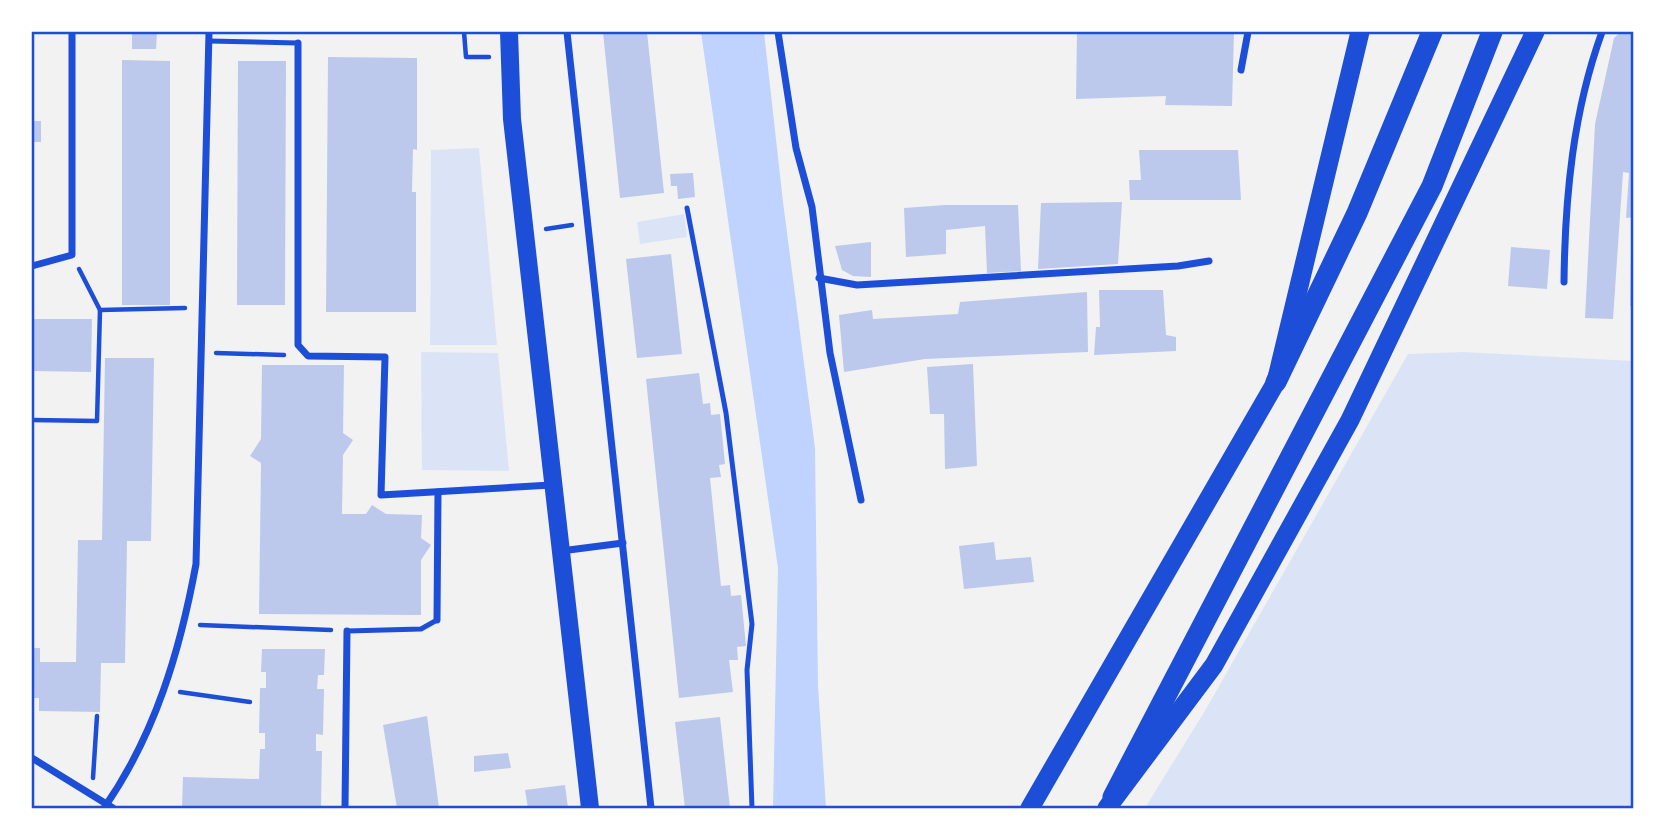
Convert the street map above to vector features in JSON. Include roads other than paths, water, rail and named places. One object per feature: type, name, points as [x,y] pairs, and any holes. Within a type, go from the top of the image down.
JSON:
[{"type":"highway","points":[[1276,382],[1360,32]]},
{"type":"highway","points":[[1030,808],[1276,382],[1357,213],[1432,32]]},
{"type":"highway","points":[[1110,803],[1432,186],[1492,32]]},
{"type":"highway","points":[[1110,803],[1214,665],[1350,420],[1535,32]]},
{"type":"main road","points":[[509,32],[512,119],[590,808]]},
{"type":"street","points":[[32,266],[72,255],[72,32]]},
{"type":"street","points":[[32,758],[108,807],[145,740],[165,690],[185,624],[196,564],[209,32]]},
{"type":"street","points":[[567,32],[590,222],[651,808]]},
{"type":"street","points":[[778,32],[796,148],[811,207],[830,353],[861,500]]},
{"type":"street","points":[[1241,70],[1248,32]]},
{"type":"street","points":[[1564,282],[1564,227],[1578,109],[1602,32]]},
{"type":"street","points":[[298,43],[298,345],[308,356],[385,357],[381,495],[552,485]]},
{"type":"street","points":[[819,278],[857,285],[931,282],[1178,266],[1209,261]]},
{"type":"street","points":[[436,620],[438,492]]},
{"type":"street","points":[[560,551],[623,543]]},
{"type":"street","points":[[345,808],[347,631]]},
{"type":"lane","points":[[209,41],[298,43]]},
{"type":"lane","points":[[687,208],[726,413],[750,611],[747,670],[752,808]]},
{"type":"lane","points":[[347,631],[421,629],[436,620]]},
{"type":"water","points":[[701,32],[764,32],[815,448],[818,686],[826,808],[773,808],[778,568]]}]
